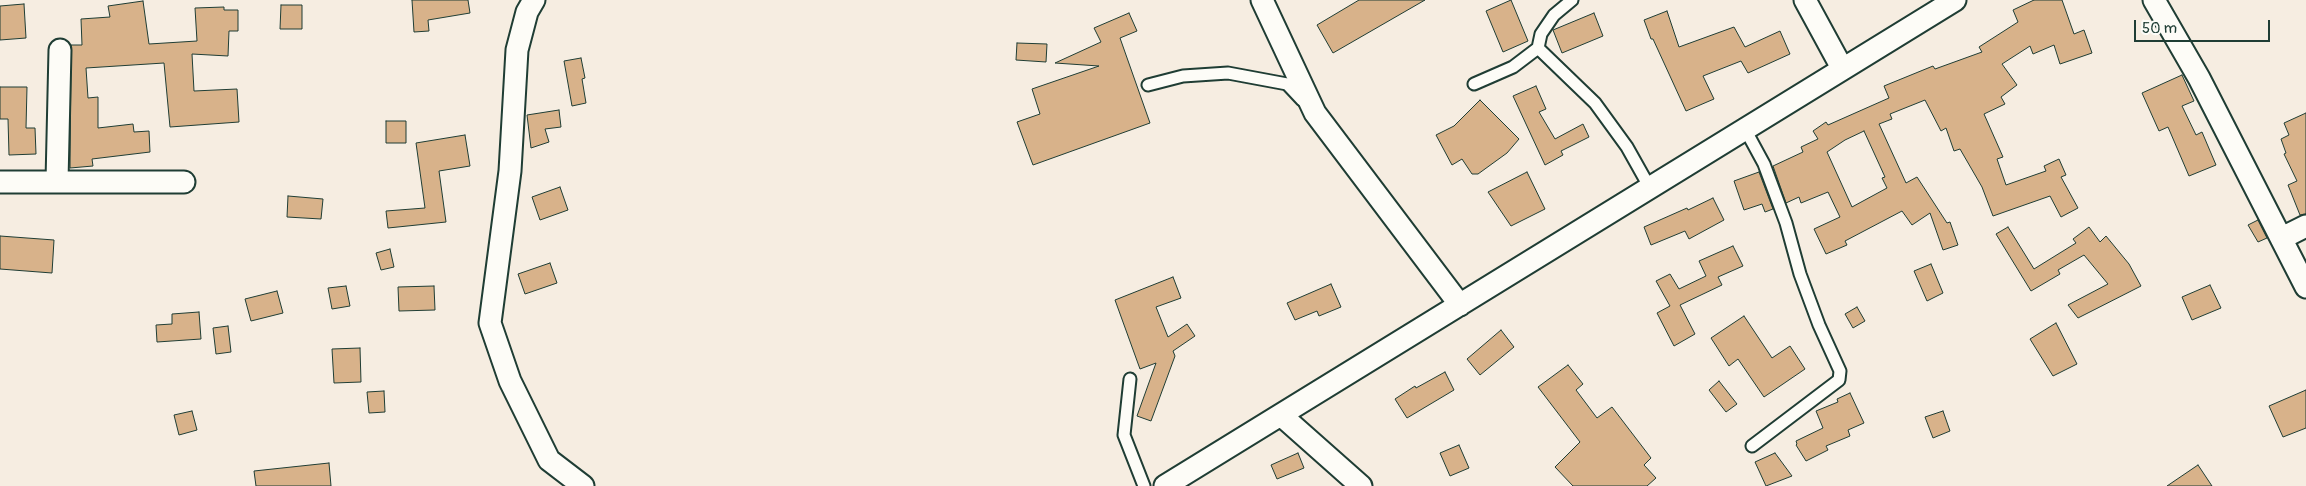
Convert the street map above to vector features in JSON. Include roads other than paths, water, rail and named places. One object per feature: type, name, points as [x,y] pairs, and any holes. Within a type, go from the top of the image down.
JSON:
[{"type":"street","points":[[534,0],[527,12],[516,50],[510,171],[490,323],[510,381],[548,460],[583,486]]},
{"type":"street","points":[[1262,0],[1315,114],[1460,305]]},
{"type":"street","points":[[1805,0],[1842,68]]},
{"type":"street","points":[[1165,486],[1282,416],[1842,68],[1955,0]]},
{"type":"street","points":[[2154,0],[2199,78],[2306,287]]},
{"type":"street","points":[[57,181],[60,50]]},
{"type":"street","points":[[0,182],[184,182]]},
{"type":"street","points":[[2282,238],[2306,226]]},
{"type":"street","points":[[1282,416],[1361,486]]},
{"type":"lane","points":[[1474,84],[1513,67],[1538,48],[1541,34],[1554,15],[1572,0]]},
{"type":"lane","points":[[1538,48],[1595,103],[1627,147],[1650,188]]},
{"type":"lane","points":[[1148,86],[1182,76],[1228,73],[1259,78],[1287,84],[1315,114]]},
{"type":"lane","points":[[1745,129],[1764,164],[1786,223],[1800,274],[1840,370],[1839,380],[1752,446]]},
{"type":"lane","points":[[1130,379],[1124,435],[1144,486]]}]
